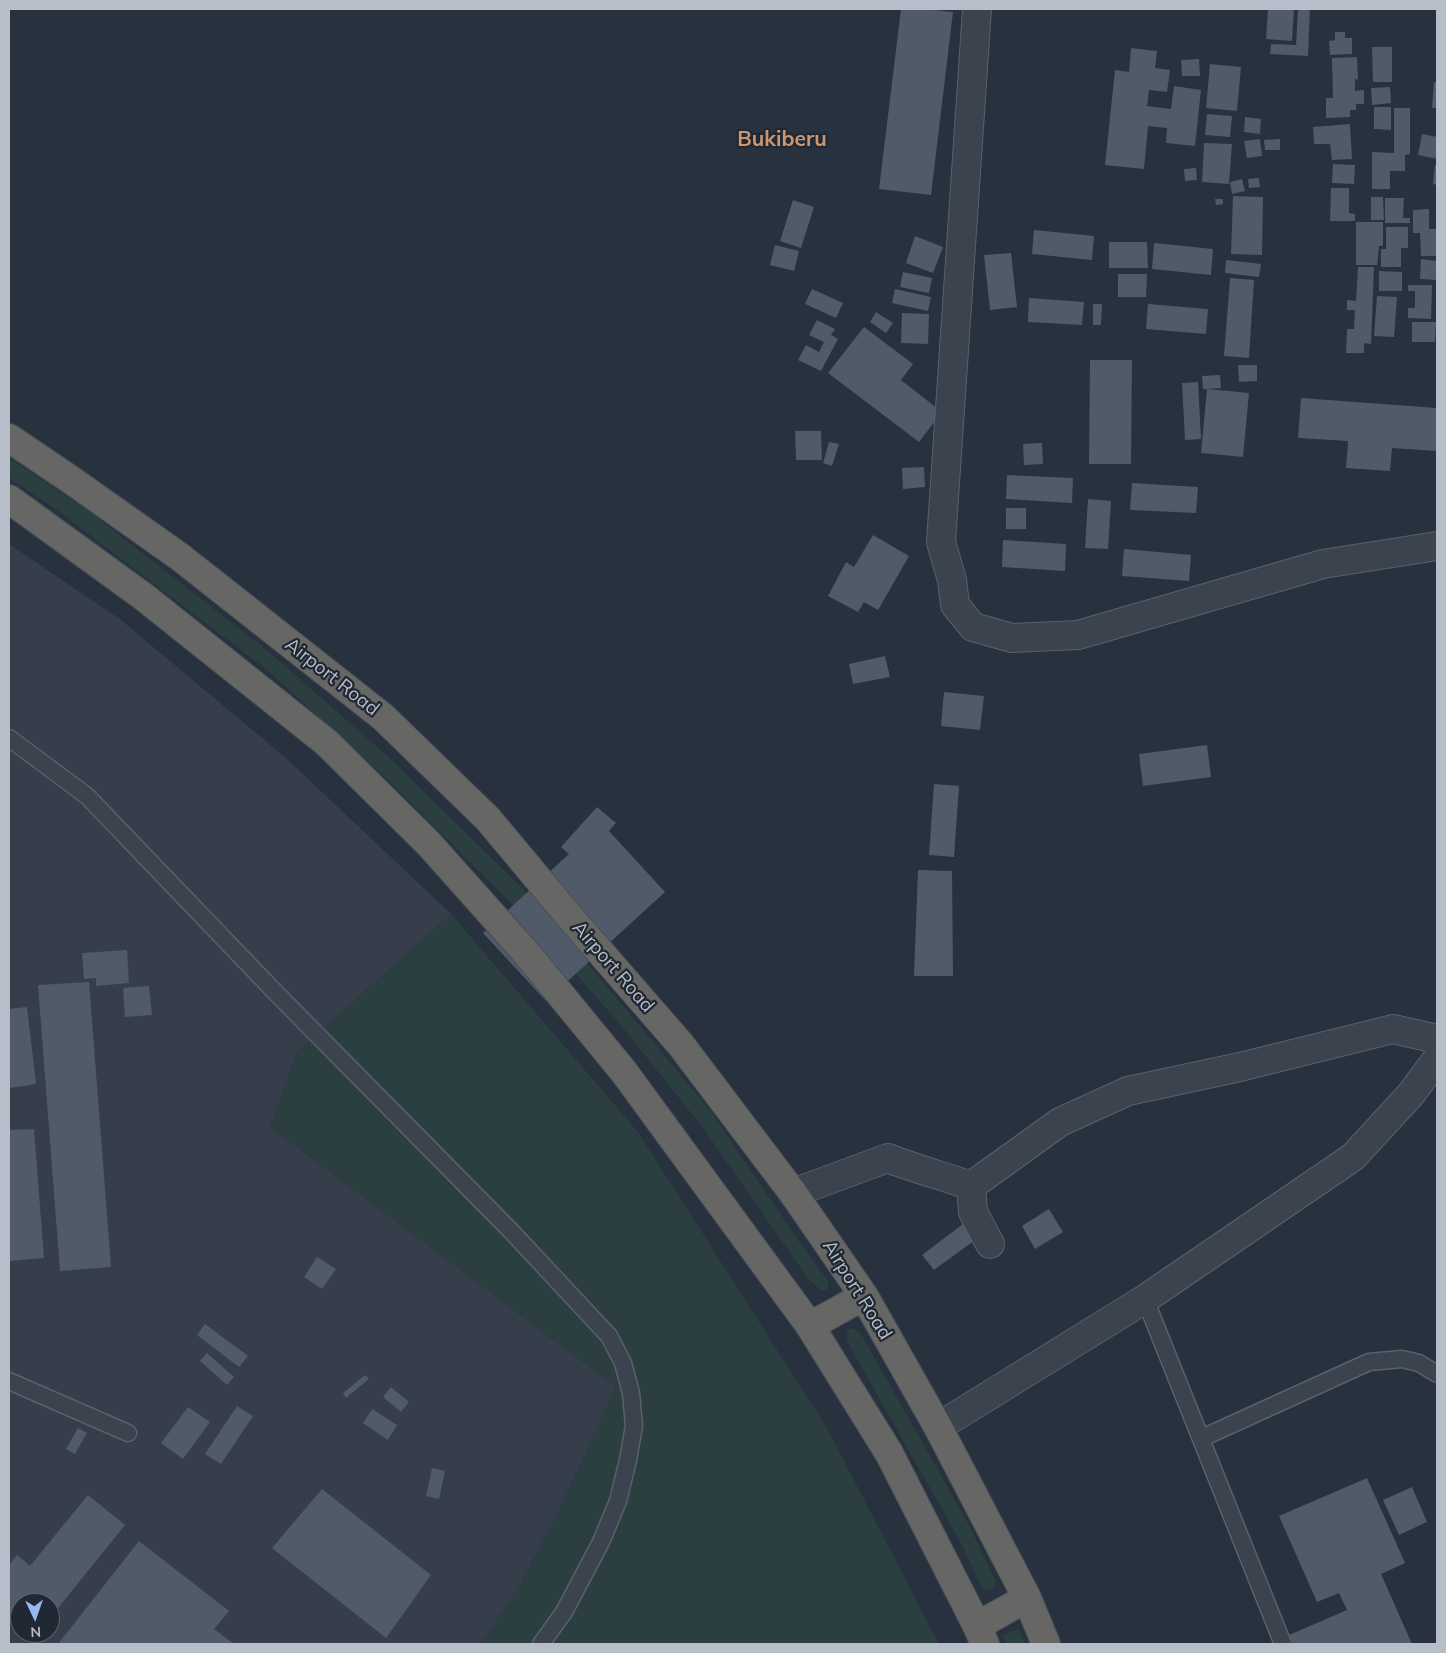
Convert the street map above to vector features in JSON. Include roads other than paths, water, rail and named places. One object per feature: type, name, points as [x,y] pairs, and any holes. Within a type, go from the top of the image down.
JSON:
[{"type":"highway","name":"Airport Road","points":[[9,438],[180,557],[383,717],[488,818],[569,916],[681,1045],[793,1193],[864,1296],[938,1427],[1027,1598],[1046,1644]]},
{"type":"highway","points":[[9,499],[144,598],[327,743],[428,844],[528,954],[624,1072],[810,1326],[889,1454],[981,1635],[1027,1598]]},
{"type":"highway","points":[[810,1326],[864,1296]]},
{"type":"street","points":[[976,9],[941,542],[952,580],[954,605],[973,627],[1012,638],[1078,635],[1322,564],[1437,546]]},
{"type":"street","points":[[971,1186],[1060,1122],[1128,1091],[1240,1067],[1393,1029],[1437,1039]]},
{"type":"street","points":[[938,1427],[1145,1299],[1353,1158],[1412,1094],[1437,1059]]},
{"type":"street","points":[[793,1193],[888,1158],[917,1170],[971,1186]]},
{"type":"street","points":[[971,1186],[973,1212],[990,1244]]},
{"type":"lane","points":[[9,738],[87,796],[275,992],[511,1231],[609,1336],[623,1363],[631,1393],[634,1426],[628,1460],[618,1501],[601,1542],[564,1612],[541,1644]]},
{"type":"lane","points":[[1145,1299],[1283,1644]]},
{"type":"lane","points":[[1202,1438],[1369,1362],[1402,1359],[1419,1363],[1437,1374]]},
{"type":"lane","points":[[9,1381],[128,1433]]},
{"type":"district","name":"Bukiberu","points":[[782,140]]}]
